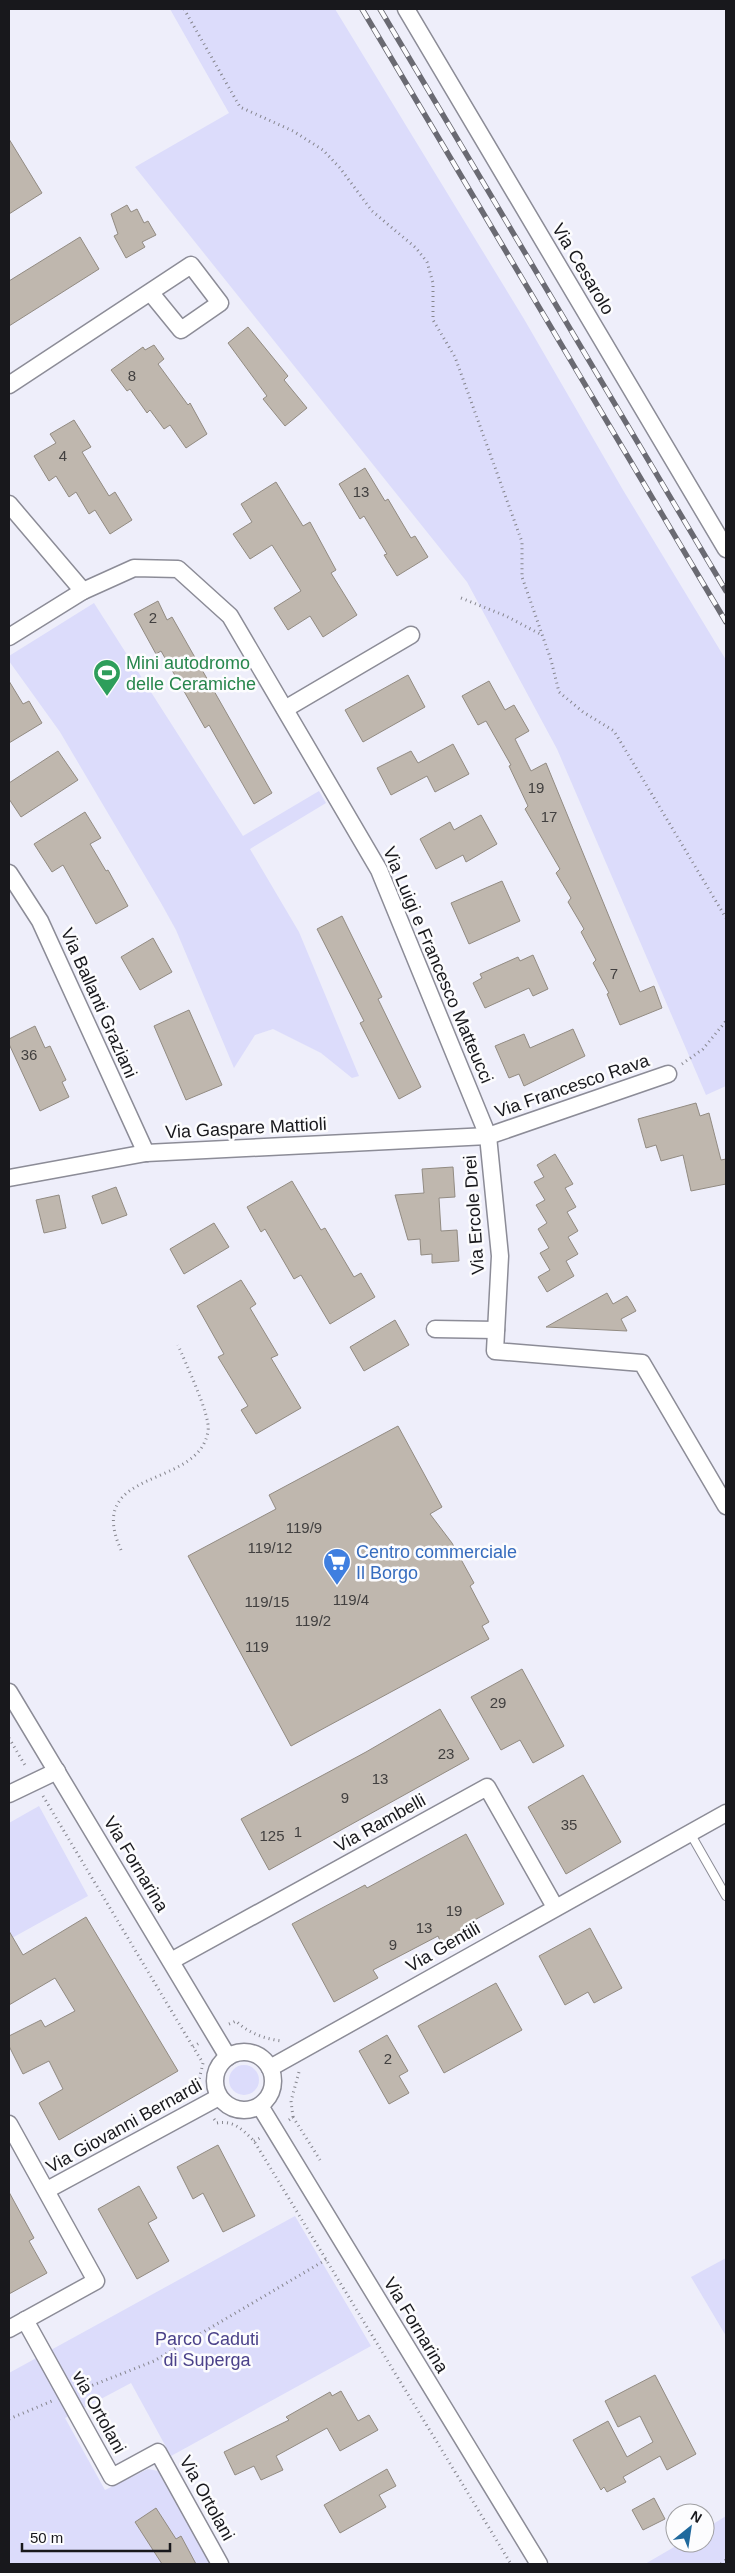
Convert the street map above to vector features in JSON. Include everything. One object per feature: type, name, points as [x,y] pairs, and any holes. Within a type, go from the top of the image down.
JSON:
[{"type":"street","name":"Via Cesarolo","points":[[406,9],[726,549]]},
{"type":"street","points":[[9,385],[150,292]]},
{"type":"street","points":[[9,504],[83,591]]},
{"type":"street","name":"Via Luigi e Francesco Matteucci","points":[[9,637],[83,591],[134,568],[178,569],[230,616],[379,870],[488,1136]]},
{"type":"street","points":[[285,709],[410,635]]},
{"type":"street","name":"Via Ballanti Graziani","points":[[9,873],[40,921],[146,1153]]},
{"type":"street","name":"Via Francesco Rava","points":[[488,1136],[668,1074]]},
{"type":"street","name":"Via Gaspare Mattioli","points":[[9,1178],[146,1153],[488,1136]]},
{"type":"street","name":"Via Ercole Drei","points":[[488,1136],[500,1256],[495,1351],[642,1362],[726,1506]]},
{"type":"street","points":[[435,1329],[496,1330]]},
{"type":"street","name":"Via Fornarina","points":[[9,1692],[228,2056]]},
{"type":"street","points":[[9,1794],[56,1771]]},
{"type":"street","name":"Via Rambelli","points":[[171,1961],[487,1787],[555,1907]]},
{"type":"street","name":"Via Gentili","points":[[270,2068],[726,1813]]},
{"type":"street","points":[[247,2052],[264,2060],[270,2068],[273,2084],[271,2093],[260,2106],[252,2109],[233,2108],[219,2096],[215,2079],[222,2062],[228,2056],[247,2052]]},
{"type":"street","name":"Via Giovanni Bernardi","points":[[47,2190],[219,2096]]},
{"type":"street","name":"Via Fornarina","points":[[260,2106],[539,2564]]},
{"type":"street","name":"Via Giovanni Bernardi","points":[[9,2124],[96,2281],[9,2329]]},
{"type":"street","name":"via Ortolani","points":[[25,2320],[112,2477],[158,2452]]},
{"type":"street","name":"Via Ortolani","points":[[158,2452],[220,2564]]},
{"type":"lane","points":[[690,1833],[726,1896]]},
{"type":"path","points":[[184,9],[240,107],[294,131],[322,150],[340,168],[372,210],[416,248],[427,262],[433,283],[433,320],[455,358],[522,542],[522,577],[559,692],[583,712],[614,731],[726,918]]},
{"type":"path","points":[[461,598],[506,616],[542,635]]},
{"type":"path","points":[[668,1074],[703,1049],[726,1021]]},
{"type":"path","points":[[121,1550],[114,1534],[113,1518],[118,1501],[129,1490],[186,1462],[202,1445],[208,1431],[207,1417],[178,1345]]},
{"type":"path","points":[[9,1738],[29,1772]]},
{"type":"path","points":[[40,1790],[203,2063],[199,2080],[193,2085],[217,2123],[234,2124],[254,2141],[511,2564]]},
{"type":"path","points":[[193,2046],[236,2021],[241,2026],[268,2039],[285,2041],[300,2069],[290,2101],[293,2117],[320,2160]]},
{"type":"path","points":[[254,2141],[293,2117]]},
{"type":"path","points":[[9,2419],[154,2361],[346,2248]]},
{"type":"path","points":[[721,2564],[726,2560]]},
{"type":"green space","points":[[170,9],[335,9],[524,319],[623,490],[726,660],[726,1086],[706,1095],[557,749],[467,582],[135,167],[229,113]]},
{"type":"green space","points":[[94,603],[243,836],[319,791],[326,803],[250,849],[299,932],[359,1076],[352,1078],[321,1053],[273,1029],[255,1035],[234,1068],[176,930],[60,732],[9,661],[9,656]]},
{"type":"green space","points":[[39,1806],[88,1896],[12,1938],[9,1932],[9,1823]]},
{"type":"green space","points":[[244,2065],[255,2069],[259,2080],[255,2091],[244,2095],[233,2091],[229,2080],[233,2069]]},
{"type":"green space","name":"Parco Caduti di Superga","points":[[295,2216],[371,2346],[171,2456],[131,2383],[65,2418],[105,2490],[148,2469],[158,2471],[210,2564],[9,2564],[9,2373]]},
{"type":"green space","points":[[726,2258],[726,2336],[691,2277]]},
{"type":"green space","points":[[726,2516],[726,2564],[645,2564],[665,2552],[715,2553],[715,2523]]},
{"type":"building","points":[[9,139],[42,193],[9,214]]},
{"type":"building","points":[[127,205],[131,212],[137,209],[144,223],[148,221],[156,235],[142,242],[145,247],[126,258],[114,236],[118,234],[111,214]]},
{"type":"building","points":[[80,237],[99,269],[9,326],[9,281]]},
{"type":"building","points":[[248,327],[288,376],[284,380],[307,408],[285,426],[263,399],[267,396],[228,343]]},
{"type":"building","points":[[154,345],[164,359],[158,364],[188,405],[190,403],[207,434],[186,448],[170,425],[164,429],[150,410],[147,413],[130,389],[127,391],[111,370],[143,347],[145,350]]},
{"type":"building","points":[[74,420],[91,447],[82,452],[109,496],[115,492],[132,520],[110,534],[95,510],[89,514],[76,492],[69,497],[56,476],[49,481],[34,456],[56,443],[50,434]]},
{"type":"building","points":[[365,468],[385,501],[388,499],[411,538],[415,536],[428,557],[397,576],[384,555],[387,554],[364,516],[360,519],[339,484]]},
{"type":"building","points":[[276,482],[303,526],[310,522],[336,570],[331,573],[357,615],[323,637],[310,616],[288,630],[274,608],[301,591],[272,545],[250,559],[233,534],[252,522],[241,504]]},
{"type":"building","points":[[158,601],[167,620],[172,617],[272,793],[254,804],[209,725],[205,728],[161,651],[156,654],[134,614]]},
{"type":"building","points":[[408,675],[425,707],[363,742],[345,710]]},
{"type":"building","points":[[9,681],[23,704],[29,701],[42,723],[9,743]]},
{"type":"building","points":[[489,681],[505,710],[514,705],[529,731],[515,739],[531,771],[546,763],[640,992],[654,986],[662,1008],[620,1025],[607,994],[609,993],[593,963],[596,960],[581,932],[584,929],[568,902],[571,898],[556,873],[560,869],[525,809],[528,806],[509,766],[511,765],[486,721],[478,725],[462,696]]},
{"type":"building","points":[[453,744],[469,774],[435,792],[427,776],[391,795],[377,768],[411,751],[418,763]]},
{"type":"building","points":[[58,751],[78,780],[21,817],[9,799],[9,783]]},
{"type":"building","points":[[85,812],[101,838],[90,844],[106,871],[108,870],[128,906],[96,924],[63,865],[52,872],[34,844]]},
{"type":"building","points":[[481,815],[497,844],[466,862],[463,855],[436,869],[420,839],[450,822],[454,830]]},
{"type":"building","points":[[502,881],[520,921],[469,944],[451,903]]},
{"type":"building","points":[[342,916],[382,997],[378,999],[421,1087],[399,1099],[360,1023],[364,1021],[317,929]]},
{"type":"building","points":[[153,938],[172,972],[140,990],[121,957]]},
{"type":"building","points":[[533,955],[548,989],[533,996],[529,988],[485,1008],[473,983],[482,978],[480,974],[518,957],[520,961]]},
{"type":"building","points":[[189,1010],[222,1085],[186,1100],[154,1026]]},
{"type":"building","points":[[35,1026],[45,1048],[50,1046],[66,1080],[62,1082],[69,1097],[40,1111],[9,1044],[9,1039]]},
{"type":"building","points":[[573,1029],[585,1056],[524,1086],[519,1074],[509,1078],[495,1046],[524,1034],[530,1048]]},
{"type":"building","points":[[696,1103],[700,1116],[709,1113],[721,1160],[726,1159],[726,1184],[691,1191],[683,1155],[661,1161],[656,1145],[646,1148],[638,1119]]},
{"type":"building","points":[[555,1154],[573,1184],[565,1188],[576,1207],[567,1212],[578,1231],[568,1237],[578,1254],[566,1261],[574,1276],[547,1292],[538,1277],[550,1270],[540,1253],[549,1248],[538,1229],[547,1223],[536,1205],[545,1200],[534,1182],[544,1177],[537,1165]]},
{"type":"building","points":[[453,1167],[455,1197],[439,1198],[441,1231],[457,1230],[459,1261],[432,1263],[432,1254],[421,1255],[420,1239],[408,1240],[395,1195],[424,1193],[422,1169]]},
{"type":"building","points":[[292,1181],[321,1230],[325,1228],[354,1277],[361,1273],[375,1297],[330,1324],[301,1275],[294,1279],[265,1229],[261,1232],[247,1207]]},
{"type":"building","points":[[116,1187],[127,1215],[102,1224],[92,1196]]},
{"type":"building","points":[[59,1195],[66,1228],[44,1233],[36,1200]]},
{"type":"building","points":[[214,1223],[229,1247],[184,1274],[170,1249]]},
{"type":"building","points":[[241,1280],[256,1304],[250,1308],[278,1355],[271,1358],[301,1408],[256,1434],[241,1410],[248,1406],[218,1357],[224,1354],[197,1306]]},
{"type":"building","points":[[607,1293],[613,1304],[627,1296],[636,1311],[621,1319],[627,1331],[546,1327]]},
{"type":"building","points":[[395,1320],[409,1345],[364,1371],[350,1347]]},
{"type":"building","name":"Centro commerciale Il Borgo","points":[[398,1426],[442,1507],[430,1514],[452,1543],[474,1583],[470,1586],[489,1622],[482,1626],[489,1639],[291,1746],[188,1556],[276,1509],[269,1495]]},
{"type":"building","points":[[522,1669],[564,1746],[533,1763],[520,1740],[501,1750],[471,1697]]},
{"type":"building","points":[[440,1709],[469,1759],[269,1870],[241,1819],[366,1752]]},
{"type":"building","points":[[583,1775],[621,1842],[566,1874],[528,1807]]},
{"type":"building","points":[[466,1834],[504,1904],[469,1923],[473,1929],[442,1945],[438,1936],[373,1970],[378,1978],[334,2002],[292,1924],[365,1885],[367,1888]]},
{"type":"building","points":[[86,1917],[178,2071],[59,2140],[39,2103],[63,2089],[49,2061],[23,2074],[9,2046],[9,2036],[41,2020],[45,2027],[75,2011],[55,1978],[9,2005],[9,1931],[23,1955]]},
{"type":"building","points":[[590,1928],[622,1988],[594,2003],[588,1992],[565,2005],[539,1956]]},
{"type":"building","points":[[496,1983],[522,2030],[444,2073],[418,2026]]},
{"type":"building","points":[[387,2035],[408,2071],[399,2076],[409,2093],[389,2104],[359,2051]]},
{"type":"building","points":[[218,2145],[255,2216],[223,2232],[203,2193],[193,2199],[177,2167]]},
{"type":"building","points":[[139,2186],[157,2218],[148,2223],[169,2261],[137,2279],[98,2209]]},
{"type":"building","points":[[9,2192],[34,2238],[29,2241],[47,2273],[9,2294]]},
{"type":"building","points":[[655,2375],[696,2454],[667,2470],[660,2456],[623,2477],[626,2482],[607,2492],[604,2487],[601,2490],[573,2440],[608,2421],[627,2457],[653,2442],[640,2416],[618,2427],[605,2401]]},
{"type":"building","points":[[341,2391],[358,2421],[369,2415],[378,2430],[340,2451],[327,2428],[276,2456],[283,2470],[261,2480],[254,2466],[235,2475],[224,2452],[289,2420],[286,2417],[330,2392],[332,2396]]},
{"type":"building","points":[[387,2469],[396,2486],[379,2495],[386,2507],[340,2533],[324,2505]]},
{"type":"building","points":[[654,2498],[665,2519],[643,2530],[632,2510]]},
{"type":"building","points":[[156,2508],[176,2539],[181,2536],[196,2564],[162,2564],[135,2522]]},
{"type":"railway","points":[[362,9],[726,622]]},
{"type":"railway","points":[[380,9],[726,591]]},
{"type":"place","name":"Mini autodromo delle Ceramiche","points":[[107,697]]},
{"type":"place","name":"Centro commerciale Il Borgo","points":[[337,1586]]}]
